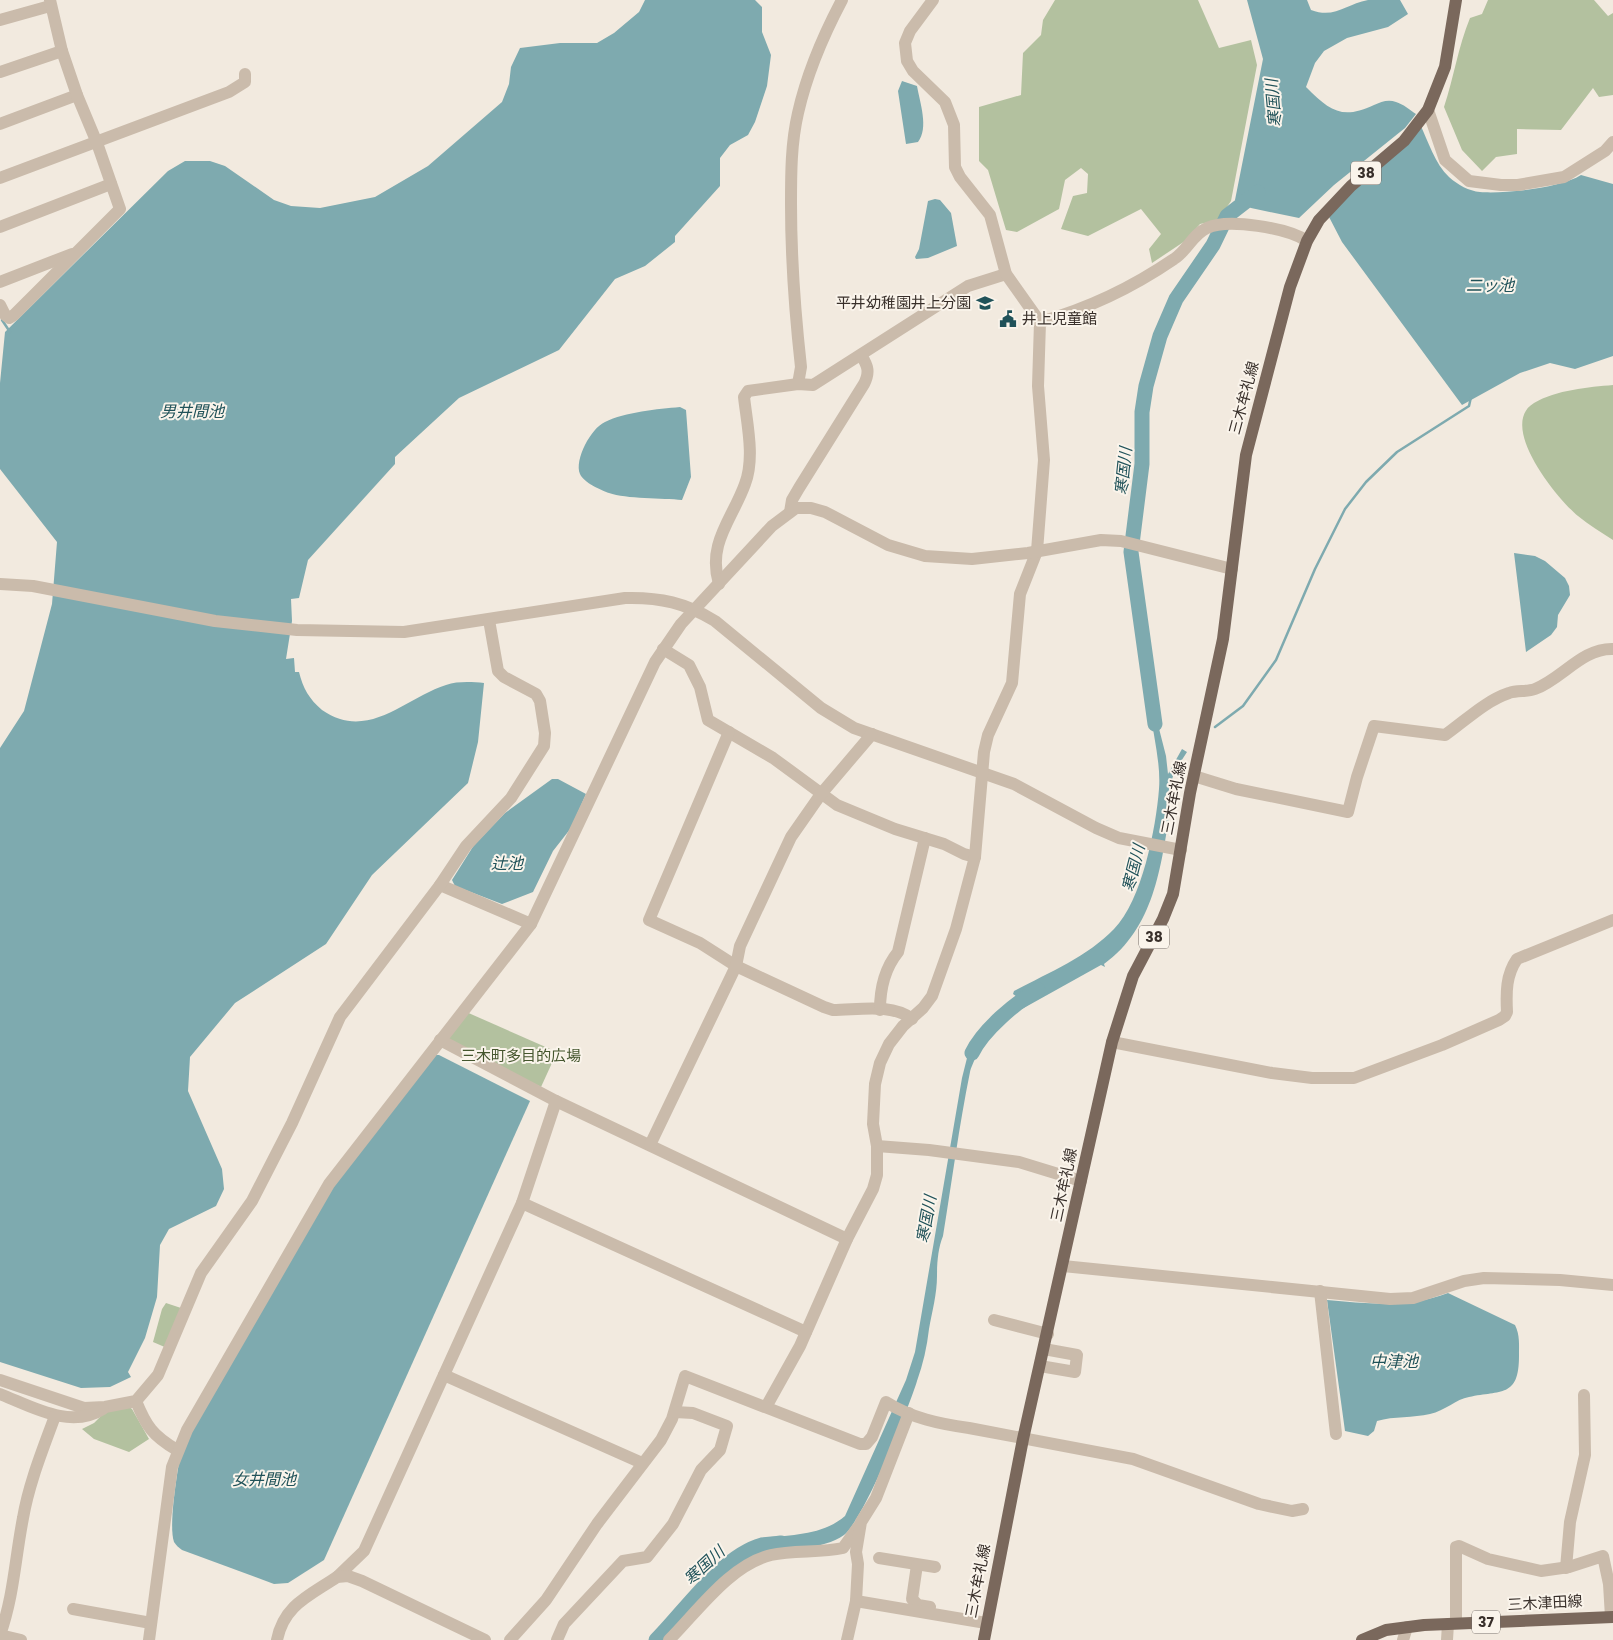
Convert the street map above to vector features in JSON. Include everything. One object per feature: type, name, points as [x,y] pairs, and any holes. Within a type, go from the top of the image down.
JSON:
[{"type":"main road","name":"三木牟礼線","points":[[984,1640],[1023,1439],[1112,1042],[1133,976],[1163,919],[1173,894],[1194,776],[1224,639],[1246,455],[1290,287],[1309,237],[1319,220],[1337,200],[1404,141],[1426,113],[1445,67],[1456,0]]},
{"type":"main road","name":"三木津田線","points":[[1362,1640],[1386,1630],[1407,1627],[1612,1617]]},
{"type":"street","points":[[798,384],[801,368],[792,251],[793,148],[798,115],[808,77],[828,26],[842,0]]},
{"type":"street","points":[[766,1408],[806,1332],[847,1239],[873,1189],[876,1175],[877,1146],[874,1116],[875,1084],[880,1063],[894,1038],[932,996],[956,929],[975,857],[982,772],[988,735],[1012,682],[1020,594],[1037,551],[1044,460],[1038,386],[1040,322],[1006,274],[990,215],[960,177],[955,167],[954,125],[951,113],[945,102],[913,71],[907,61],[905,43],[910,31],[932,0]]},
{"type":"street","points":[[0,20],[50,3],[62,51],[120,209],[9,318],[5,315],[0,305]]},
{"type":"street","points":[[0,72],[62,51]]},
{"type":"street","points":[[0,178],[229,92],[245,82],[245,74]]},
{"type":"street","points":[[0,124],[77,95]]},
{"type":"street","points":[[1426,113],[1445,160],[1469,181],[1518,185],[1564,177],[1605,151],[1613,142]]},
{"type":"street","points":[[0,227],[111,184]]},
{"type":"street","points":[[1040,322],[1063,316],[1119,292],[1179,256],[1200,232],[1215,225],[1272,229],[1309,237]]},
{"type":"street","points":[[0,282],[78,252]]},
{"type":"street","points":[[719,584],[715,570],[716,551],[724,528],[745,484],[748,472],[749,457],[744,397],[748,391],[798,384],[813,385],[968,286],[1006,274]]},
{"type":"street","points":[[790,512],[792,500],[864,384],[868,374],[868,366],[861,355]]},
{"type":"street","points":[[149,1640],[168,1488],[178,1450],[187,1430],[329,1184],[531,924],[663,649],[682,624],[772,526],[796,508],[818,510],[888,546],[925,556],[972,559],[1037,551],[1101,540],[1121,541],[1232,569]]},
{"type":"street","points":[[0,584],[33,586],[215,621],[298,630],[404,632],[626,598],[657,599],[696,610],[715,622],[821,708],[854,728],[982,772],[1036,794],[1096,828],[1119,838],[1180,850]]},
{"type":"street","points":[[0,1380],[84,1408],[105,1407],[136,1401],[158,1374],[206,1265],[252,1201],[292,1123],[340,1017],[440,886],[466,846],[511,798],[544,746],[545,733],[540,701],[536,694],[504,677],[498,671],[489,620]]},
{"type":"street","points":[[663,649],[689,665],[700,687],[708,720],[773,758],[837,805],[895,829],[975,857]]},
{"type":"street","points":[[1194,776],[1236,789],[1348,812],[1357,777],[1374,726],[1445,735],[1493,701],[1509,693],[1535,689],[1592,654],[1603,649],[1613,649]]},
{"type":"street","points":[[730,732],[649,920],[700,943],[736,966],[824,1007],[833,1010],[903,1012],[912,1019]]},
{"type":"street","points":[[650,1145],[736,966],[740,946],[792,837],[821,794],[872,734]]},
{"type":"street","points":[[880,1010],[880,994],[891,961],[898,952],[925,838]]},
{"type":"street","points":[[440,886],[531,924]]},
{"type":"street","points":[[1112,1042],[1312,1078],[1354,1078],[1442,1045],[1499,1020],[1507,1012],[1508,978],[1510,969],[1517,959],[1613,920]]},
{"type":"street","points":[[440,1040],[556,1101],[847,1239]]},
{"type":"street","points":[[277,1640],[284,1617],[291,1609],[337,1577],[364,1551],[522,1203],[556,1101]]},
{"type":"street","points":[[877,1146],[943,1152],[1034,1166],[1081,1181]]},
{"type":"street","points":[[522,1203],[806,1332]]},
{"type":"street","points":[[1063,1266],[1390,1299],[1413,1298],[1464,1281],[1484,1278],[1560,1280],[1613,1285]]},
{"type":"street","points":[[1320,1291],[1336,1434]]},
{"type":"street","points":[[994,1320],[1048,1334]]},
{"type":"street","points":[[1040,1366],[1075,1372],[1078,1355],[1044,1349]]},
{"type":"street","points":[[444,1375],[642,1464]]},
{"type":"street","points":[[513,1639],[546,1600],[597,1524],[668,1429],[685,1376],[860,1444],[866,1444],[872,1437],[886,1402],[908,1413],[942,1424],[1133,1459],[1259,1504],[1292,1511],[1303,1508]]},
{"type":"street","points":[[0,1394],[54,1416],[84,1418],[94,1415],[105,1407]]},
{"type":"street","points":[[1566,1568],[1570,1522],[1585,1455],[1584,1396]]},
{"type":"street","points":[[136,1401],[148,1428],[162,1441],[178,1450]]},
{"type":"street","points":[[556,1640],[564,1624],[623,1560],[647,1557],[673,1524],[701,1470],[720,1450],[728,1426],[692,1413],[674,1412]]},
{"type":"street","points":[[669,1640],[725,1581],[754,1560],[773,1555],[843,1548],[876,1498],[908,1413]]},
{"type":"street","points":[[21,1640],[0,1635],[12,1598],[28,1494],[54,1416]]},
{"type":"street","points":[[847,1640],[856,1601],[858,1564],[856,1552],[861,1522]]},
{"type":"street","points":[[1447,1640],[1452,1624],[1456,1547],[1462,1546],[1488,1559],[1541,1571],[1566,1568],[1603,1556],[1609,1584],[1612,1617]]},
{"type":"street","points":[[879,1558],[935,1568]]},
{"type":"street","points":[[917,1565],[912,1599],[918,1605],[987,1619]]},
{"type":"street","points":[[337,1577],[348,1576],[362,1581],[485,1640]]},
{"type":"street","points":[[856,1601],[987,1619]]},
{"type":"street","points":[[73,1609],[151,1623]]},
{"type":"street","points":[[1403,1640],[1407,1627]]},
{"type":"green space","points":[[1055,0],[1198,0],[1219,48],[1251,40],[1257,65],[1231,201],[1218,220],[1200,224],[1185,241],[1152,263],[1149,249],[1161,234],[1141,209],[1088,236],[1061,229],[1073,196],[1087,193],[1088,174],[1081,168],[1065,180],[1059,209],[1017,232],[1006,230],[988,170],[979,161],[979,107],[1021,95],[1023,53],[1041,35],[1043,20]]},
{"type":"green space","points":[[1488,0],[1594,0],[1608,16],[1613,13],[1613,95],[1599,97],[1593,88],[1561,130],[1517,129],[1517,154],[1496,157],[1482,171],[1462,150],[1444,107],[1462,40],[1470,18],[1482,14]]},
{"type":"green space","points":[[1613,385],[1613,540],[1578,516],[1557,494],[1534,461],[1526,444],[1522,428],[1524,413],[1534,403],[1552,395],[1573,390]]},
{"type":"green space","name":"三木町多目的広場","points":[[464,1011],[557,1052],[541,1087],[442,1039]]},
{"type":"green space","points":[[166,1303],[184,1309],[167,1348],[153,1342],[162,1309]]},
{"type":"green space","points":[[128,1406],[132,1409],[149,1439],[129,1452],[94,1439],[82,1429],[94,1423],[107,1410]]},
{"type":"water","name":"男井間池","points":[[645,0],[755,0],[762,7],[762,32],[771,55],[767,86],[755,122],[748,135],[730,145],[720,158],[720,186],[675,236],[675,242],[645,266],[615,279],[559,350],[459,398],[395,457],[395,464],[308,560],[299,598],[291,599],[292,621],[286,659],[294,658],[295,672],[299,672],[302,683],[313,702],[322,710],[339,719],[371,720],[446,685],[460,682],[484,683],[478,742],[468,783],[372,875],[326,944],[235,1003],[190,1057],[188,1091],[222,1169],[224,1189],[216,1206],[169,1229],[160,1245],[157,1297],[145,1338],[128,1372],[131,1377],[110,1387],[81,1388],[0,1362],[0,748],[24,711],[52,604],[57,542],[0,469],[0,383],[5,332],[168,171],[185,161],[210,161],[225,166],[274,200],[291,206],[320,208],[375,197],[428,166],[502,102],[509,84],[511,67],[520,48],[560,43],[597,43],[614,33],[639,12]]},
{"type":"water","points":[[1247,0],[1307,0],[1311,10],[1327,13],[1368,0],[1400,0],[1408,14],[1388,27],[1347,38],[1324,51],[1315,63],[1306,87],[1322,102],[1337,111],[1353,112],[1390,101],[1401,104],[1416,114],[1405,128],[1334,185],[1299,218],[1251,208],[1235,200],[1263,59]]},
{"type":"water","points":[[902,81],[917,86],[922,107],[923,130],[921,136],[918,142],[906,144],[898,91]]},
{"type":"water","name":"二ッ池","points":[[1420,124],[1444,172],[1456,183],[1472,190],[1480,192],[1517,191],[1547,187],[1572,180],[1581,175],[1613,184],[1613,356],[1575,369],[1550,363],[1520,373],[1462,405],[1342,242],[1328,215]]},
{"type":"water","points":[[940,200],[951,213],[957,246],[928,258],[916,259],[928,201]]},
{"type":"water","points":[[680,407],[686,410],[691,477],[682,500],[616,495],[597,488],[582,477],[579,461],[589,437],[600,425],[632,413]]},
{"type":"water","points":[[1514,553],[1535,556],[1545,561],[1565,578],[1569,586],[1570,595],[1558,615],[1557,627],[1551,635],[1526,652]]},
{"type":"water","points":[[1153,705],[1166,756],[1168,774],[1182,749],[1187,752],[1173,776],[1163,853],[1152,895],[1144,914],[1134,933],[1121,949],[1104,964],[1105,967],[1101,965],[1022,1009],[1020,999],[1013,994],[1014,991],[1067,964],[1103,939],[1124,917],[1140,883],[1151,843],[1159,789],[1159,769],[1150,709]]},
{"type":"water","name":"辻池","points":[[552,779],[558,779],[586,794],[571,828],[553,851],[533,892],[502,904],[455,886],[452,880],[474,845],[505,813]]},
{"type":"water","points":[[983,1037],[983,1040],[970,1072],[962,1113],[939,1251],[936,1289],[926,1349],[912,1395],[895,1438],[862,1509],[844,1535],[826,1544],[763,1553],[760,1538],[816,1531],[836,1523],[845,1516],[906,1380],[915,1352],[962,1078],[968,1054]]},
{"type":"water","name":"女井間池","points":[[433,1055],[439,1055],[530,1101],[324,1560],[288,1583],[274,1584],[182,1550],[174,1542],[172,1523],[174,1495],[182,1447],[330,1188]]},
{"type":"water","name":"中津池","points":[[1448,1293],[1515,1325],[1518,1336],[1519,1356],[1516,1379],[1512,1386],[1499,1392],[1464,1398],[1430,1414],[1377,1421],[1374,1431],[1368,1436],[1345,1431],[1327,1300],[1389,1304],[1419,1301]]},
{"type":"waterway","name":"寒国川","points":[[1155,724],[1131,552],[1142,464],[1142,412],[1146,386],[1160,336],[1176,299],[1213,245],[1227,216],[1258,192]]},
{"type":"waterway","points":[[2,320],[10,332]]},
{"type":"waterway","points":[[1215,727],[1243,706],[1276,660],[1315,569],[1345,509],[1366,482],[1397,452],[1469,406],[1471,397]]},
{"type":"waterway","name":"寒国川","points":[[972,1053],[984,1035],[1001,1017],[1038,990]]},
{"type":"waterway","name":"寒国川","points":[[656,1640],[705,1586],[733,1560],[747,1551],[762,1545],[781,1543]]},
{"type":"place","name":"平井幼稚園井上分園","points":[[985,303]]},
{"type":"place","name":"井上児童館","points":[[1008,319]]}]
